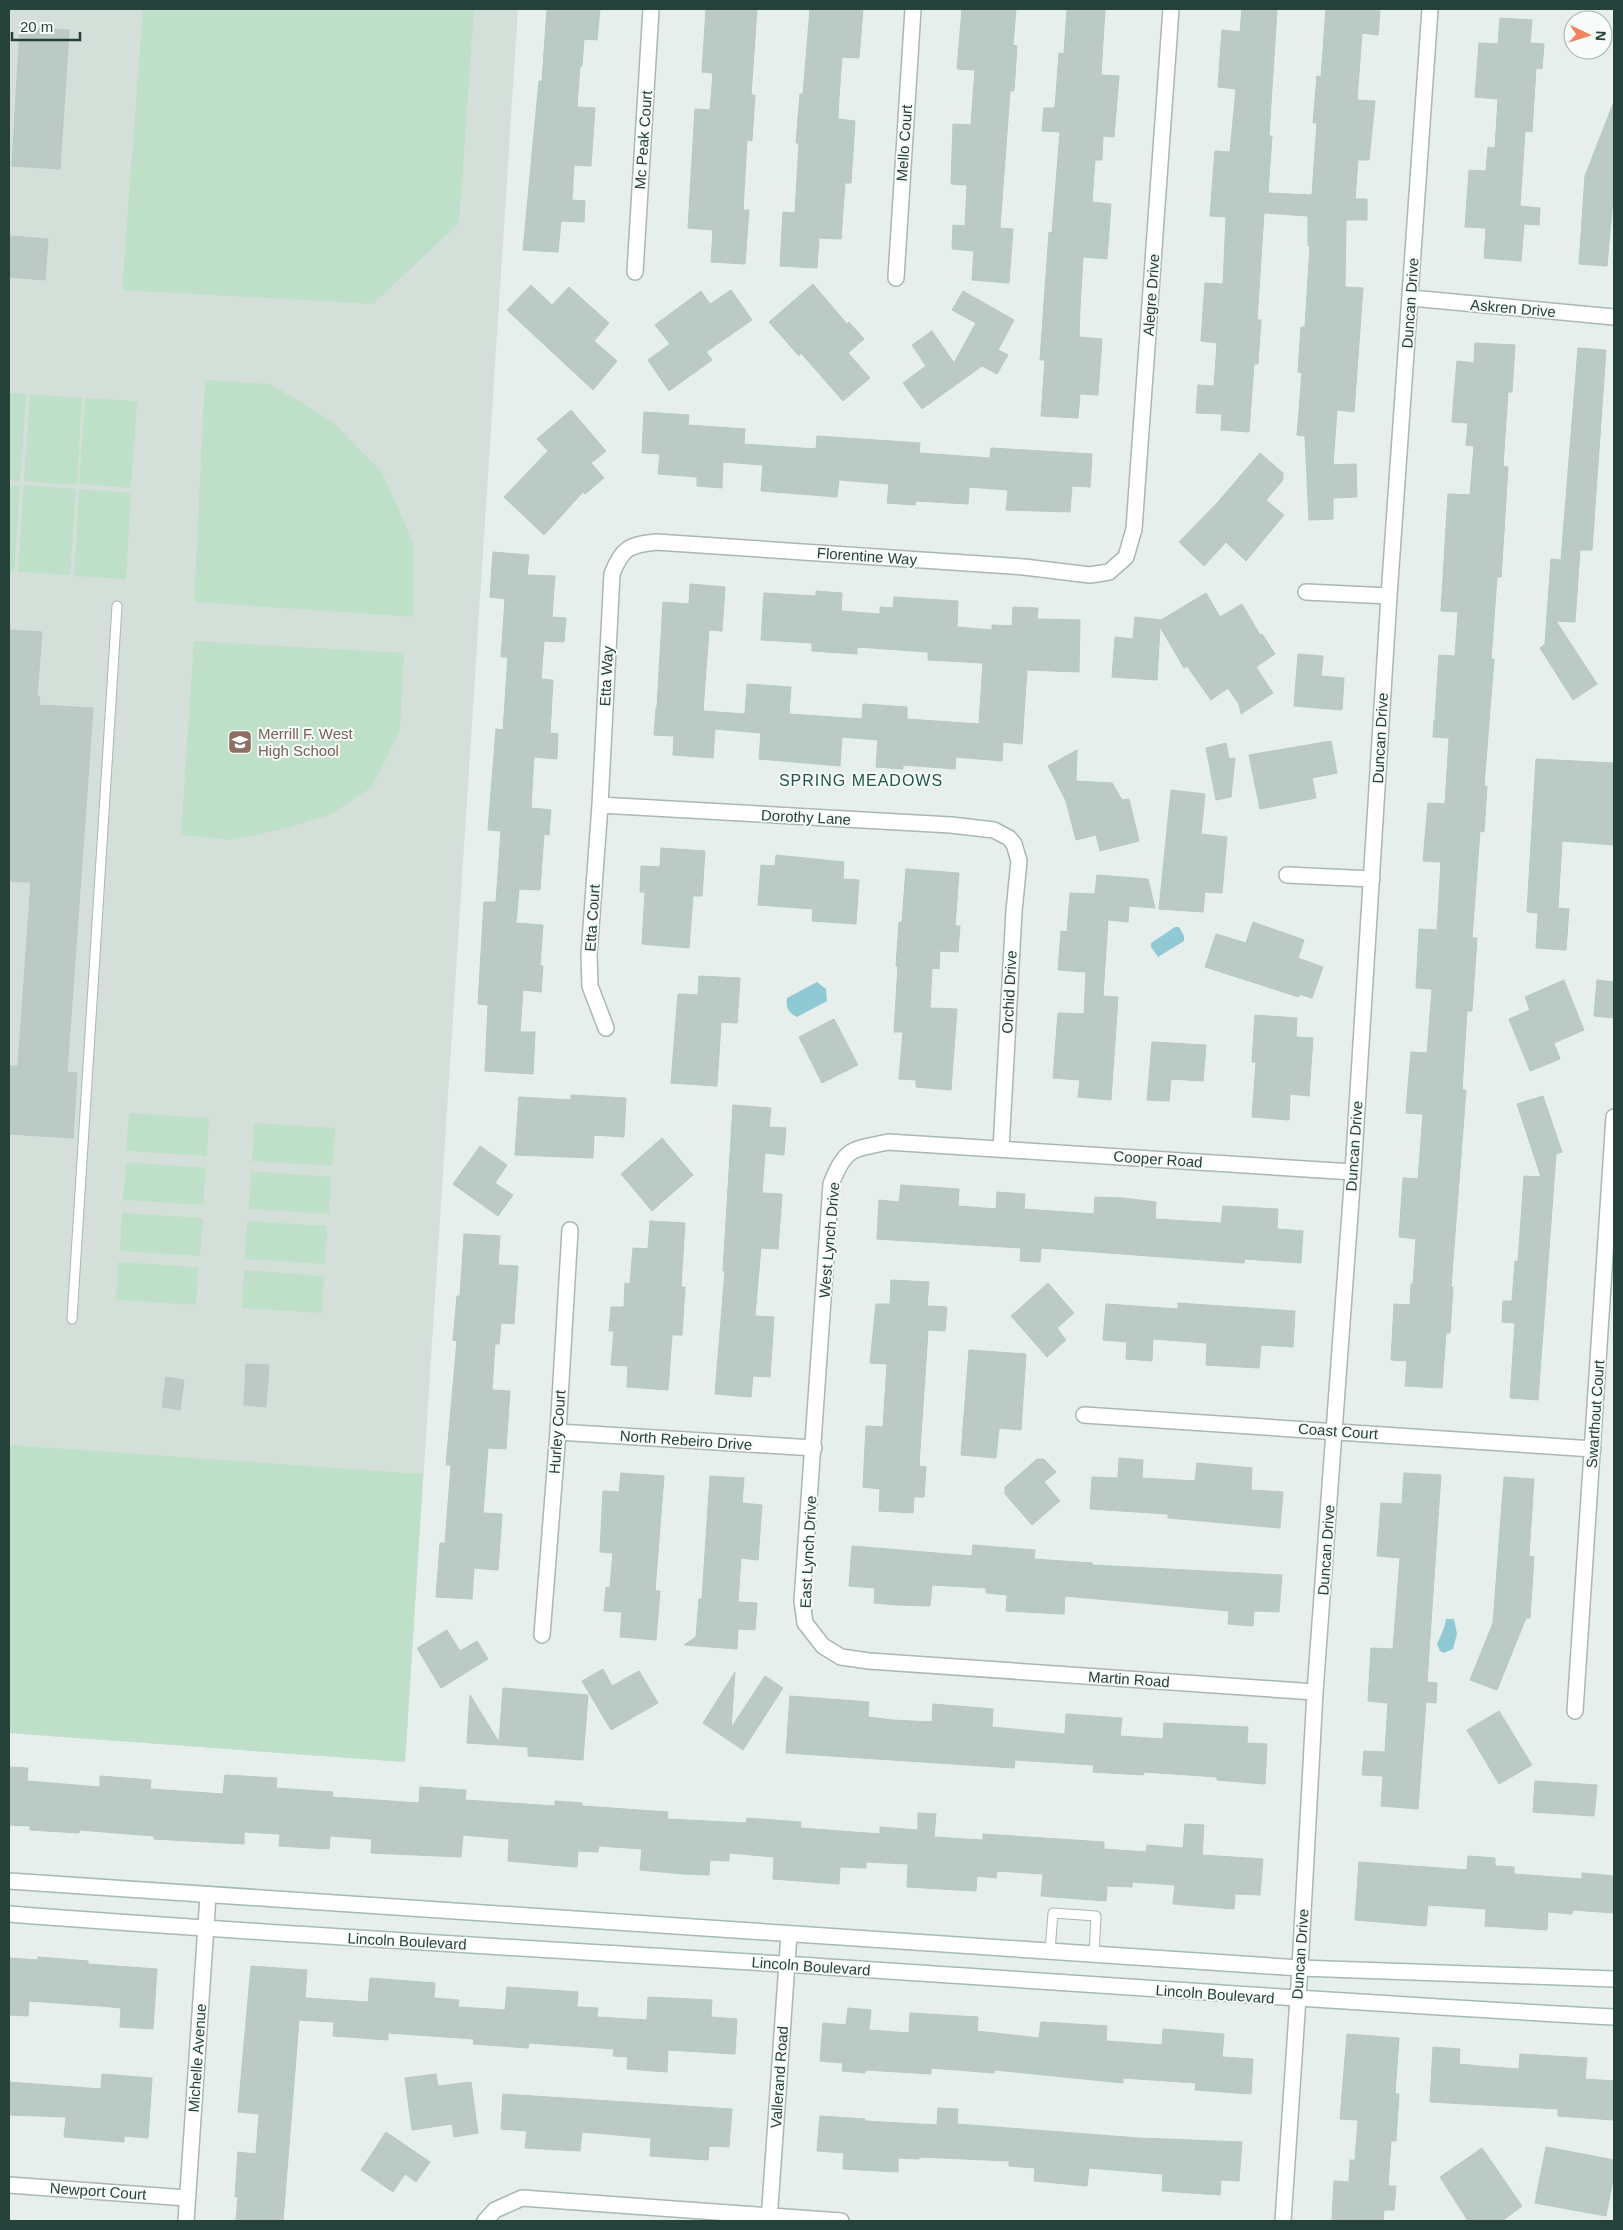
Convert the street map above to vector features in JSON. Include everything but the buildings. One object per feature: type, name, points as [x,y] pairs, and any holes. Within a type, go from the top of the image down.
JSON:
[{"type":"street","name":"Mc Peak Court","points":[[635,272],[651,9]]},
{"type":"street","name":"Mello Court","points":[[896,278],[912,9]]},
{"type":"street","name":"Alegre Drive","points":[[1110,572],[1126,557],[1134,529],[1171,9]]},
{"type":"street","name":"Duncan Drive","points":[[1283,2221],[1300,1968],[1315,1692],[1353,1172],[1389,596],[1430,9]]},
{"type":"street","name":"Askren Drive","points":[[1411,298],[1614,317]]},
{"type":"street","name":"Florentine Way","points":[[625,550],[635,544],[656,542],[1024,567],[1090,576],[1110,572]]},
{"type":"street","name":"Etta Way","points":[[600,806],[612,574],[617,561],[625,550]]},
{"type":"street","points":[[1306,592],[1389,596]]},
{"type":"street","name":"Dorothy Lane","points":[[600,806],[951,825],[994,830],[1009,838]]},
{"type":"street","name":"Etta Court","points":[[600,806],[589,963],[590,986],[606,1028]]},
{"type":"street","name":"Orchid Drive","points":[[1001,1150],[1014,911],[1019,861],[1014,844],[1009,838]]},
{"type":"street","points":[[1287,875],[1372,879]]},
{"type":"street","name":"Swarthout Court","points":[[1575,1711],[1614,1117]]},
{"type":"street","name":"West Lynch Drive","points":[[814,1448],[831,1184],[841,1160],[856,1149],[888,1142],[963,1147]]},
{"type":"street","name":"Cooper Road","points":[[963,1147],[1353,1172]]},
{"type":"street","name":"Hurley Court","points":[[542,1634],[558,1432],[570,1230]]},
{"type":"street","name":"Coast Court","points":[[1084,1415],[1335,1430],[1593,1449]]},
{"type":"street","name":"North Rebeiro Drive","points":[[558,1432],[814,1448]]},
{"type":"street","name":"East Lynch Drive","points":[[814,1448],[802,1600],[805,1623],[823,1646],[841,1657],[942,1666]]},
{"type":"street","name":"Martin Road","points":[[942,1666],[1315,1692]]},
{"type":"street","name":"Lincoln Boulevard","points":[[9,1881],[208,1896],[1300,1968],[1614,1979]]},
{"type":"street","name":"Michelle Avenue","points":[[186,2221],[208,1896]]},
{"type":"street","name":"Lincoln Boulevard","points":[[9,1914],[206,1929],[787,1965],[1298,2000],[1614,2017]]},
{"type":"street","name":"Vallerand Road","points":[[770,2218],[789,1934]]},
{"type":"street","name":"Newport Court","points":[[9,2185],[187,2198]]},
{"type":"street","points":[[484,2221],[495,2210],[522,2198],[558,2198],[770,2218],[841,2221]]},
{"type":"lane","points":[[72,1319],[117,606]]},
{"type":"lane","points":[[1050,1951],[1053,1913],[1062,1913],[1096,1916],[1094,1954]]},
{"type":"shaded area","name":"Merrill F. West High School","points":[[9,9],[518,9],[405,1762],[9,1733]]},
{"type":"green space","points":[[143,9],[474,9],[459,223],[373,304],[122,290]]},
{"type":"green space","points":[[205,380],[271,384],[333,422],[382,472],[413,543],[413,617],[194,602]]},
{"type":"green space","points":[[9,393],[26,394],[20,481],[9,480]]},
{"type":"green space","points":[[30,394],[82,398],[77,485],[24,481]]},
{"type":"green space","points":[[85,398],[137,401],[131,488],[79,484]]},
{"type":"green space","points":[[9,485],[20,486],[14,572],[9,572]]},
{"type":"green space","points":[[24,485],[76,489],[70,575],[18,572]]},
{"type":"green space","points":[[79,489],[131,493],[126,579],[74,576]]},
{"type":"green space","points":[[194,641],[404,653],[400,731],[372,787],[330,815],[287,828],[233,840],[181,835]]},
{"type":"green space","points":[[129,1113],[209,1118],[207,1156],[126,1151]]},
{"type":"green space","points":[[254,1123],[335,1128],[332,1166],[252,1161]]},
{"type":"green space","points":[[126,1162],[206,1168],[203,1205],[123,1200]]},
{"type":"green space","points":[[251,1171],[331,1177],[329,1214],[249,1209]]},
{"type":"green space","points":[[122,1213],[203,1218],[200,1256],[120,1251]]},
{"type":"green space","points":[[247,1221],[327,1226],[325,1264],[244,1259]]},
{"type":"green space","points":[[118,1262],[198,1267],[196,1305],[116,1300]]},
{"type":"green space","points":[[244,1270],[324,1276],[322,1313],[242,1308]]},
{"type":"green space","points":[[9,1445],[423,1474],[405,1762],[9,1733]]},
{"type":"water","points":[[1175,927],[1179,927],[1184,936],[1184,941],[1158,957],[1151,947],[1151,943]]},
{"type":"water","points":[[817,982],[826,989],[827,1001],[797,1017],[791,1013],[787,1008],[787,998]]},
{"type":"water","points":[[1446,1619],[1454,1619],[1457,1634],[1453,1649],[1444,1653],[1440,1651],[1437,1644]]},
{"type":"place","name":"Merrill F. West High School","points":[[240,742]]},
{"type":"district","name":"SPRING MEADOWS","points":[[861,780]]}]
